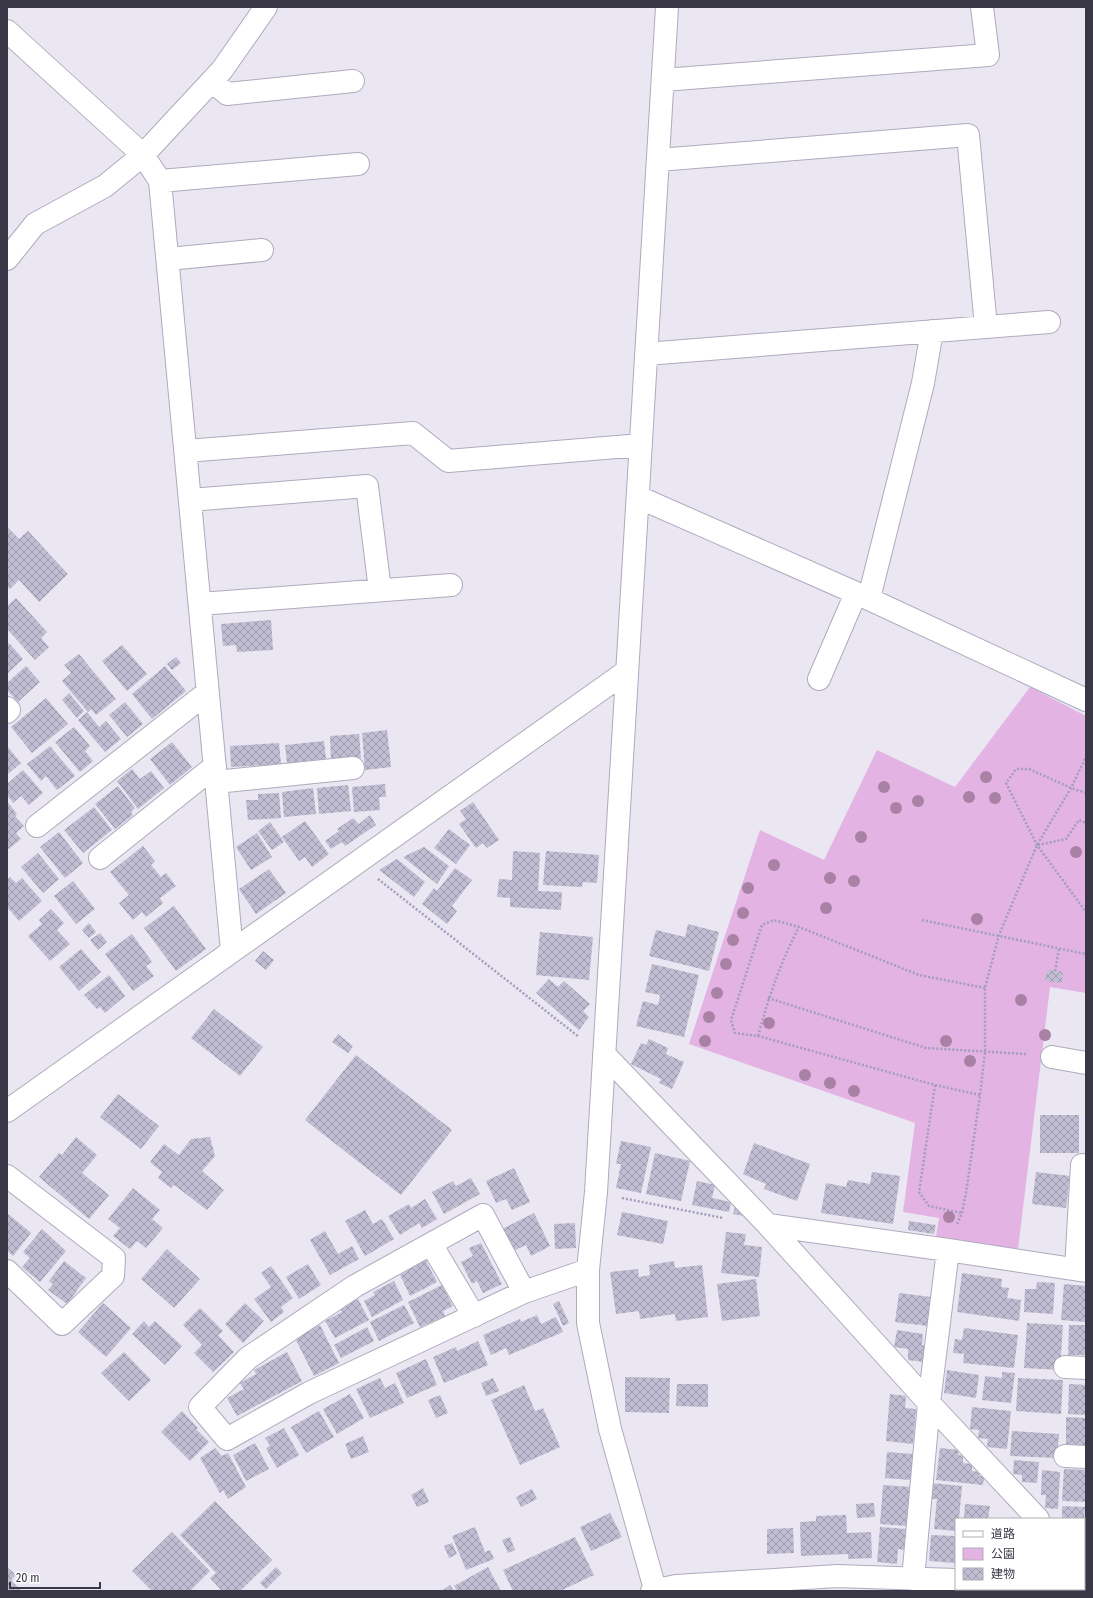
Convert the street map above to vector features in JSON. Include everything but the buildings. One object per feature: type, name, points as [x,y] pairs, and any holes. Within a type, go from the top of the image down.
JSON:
[{"type":"street","points":[[7,259],[35,224],[105,186],[143,155],[222,70],[266,7]]},
{"type":"street","points":[[667,7],[596,1192],[588,1270],[588,1323],[610,1429],[653,1590],[676,1586],[837,1576],[924,1583],[955,1580]]},
{"type":"street","points":[[663,80],[988,54],[982,7]]},
{"type":"street","points":[[7,31],[143,155],[160,181],[232,951]]},
{"type":"street","points":[[212,81],[227,94],[353,81]]},
{"type":"street","points":[[658,160],[968,135],[986,327]]},
{"type":"street","points":[[160,181],[358,164]]},
{"type":"street","points":[[168,259],[262,250]]},
{"type":"street","points":[[646,354],[1049,322]]},
{"type":"street","points":[[819,679],[862,595],[923,383],[932,331]]},
{"type":"street","points":[[186,451],[413,433],[448,461],[641,445]]},
{"type":"street","points":[[190,500],[367,486],[380,590]]},
{"type":"street","points":[[638,497],[862,595],[1086,700]]},
{"type":"street","points":[[200,604],[451,585]]},
{"type":"street","points":[[7,1111],[627,671]]},
{"type":"street","points":[[38,826],[208,692]]},
{"type":"street","points":[[7,708],[9,710],[7,712]]},
{"type":"street","points":[[100,858],[216,774],[353,768]]},
{"type":"street","points":[[604,1054],[768,1225],[929,1403],[1037,1518]]},
{"type":"street","points":[[1052,1057],[1086,1063]]},
{"type":"street","points":[[768,1225],[1081,1270],[1082,1165]]},
{"type":"street","points":[[7,1176],[114,1258],[113,1276],[62,1324],[7,1271]]},
{"type":"street","points":[[524,1292],[483,1215],[355,1286],[248,1358],[200,1407],[227,1439],[309,1393],[524,1292],[588,1270]]},
{"type":"street","points":[[431,1244],[474,1316]]},
{"type":"street","points":[[924,1583],[929,1403],[948,1250]]},
{"type":"path","points":[[948,1250],[962,1213],[966,1193],[985,1052],[985,988],[999,935],[1037,845],[1071,788],[1086,757]]},
{"type":"path","points":[[1086,793],[1071,788],[1029,769],[1016,770],[1006,783],[1037,845],[1086,912]]},
{"type":"path","points":[[1037,845],[1066,839],[1079,820],[1086,823]]},
{"type":"path","points":[[357,862],[592,1047],[604,1054]]},
{"type":"path","points":[[980,1095],[935,1085],[758,1036],[735,1033],[731,1020],[762,925],[774,920],[799,927],[919,975],[985,988]]},
{"type":"path","points":[[922,920],[1086,954]]},
{"type":"path","points":[[758,1036],[768,998],[784,955],[799,927]]},
{"type":"path","points":[[1055,971],[1059,949]]},
{"type":"path","points":[[768,998],[926,1048],[1052,1057]]},
{"type":"path","points":[[935,1085],[919,1192],[929,1206],[962,1213]]},
{"type":"path","points":[[596,1192],[724,1218]]},
{"type":"green space","points":[[1030,687],[1086,716],[1086,993],[1050,987],[1018,1249],[936,1237],[939,1218],[903,1212],[915,1123],[689,1044],[760,830],[824,860],[877,750],[955,787]]}]
